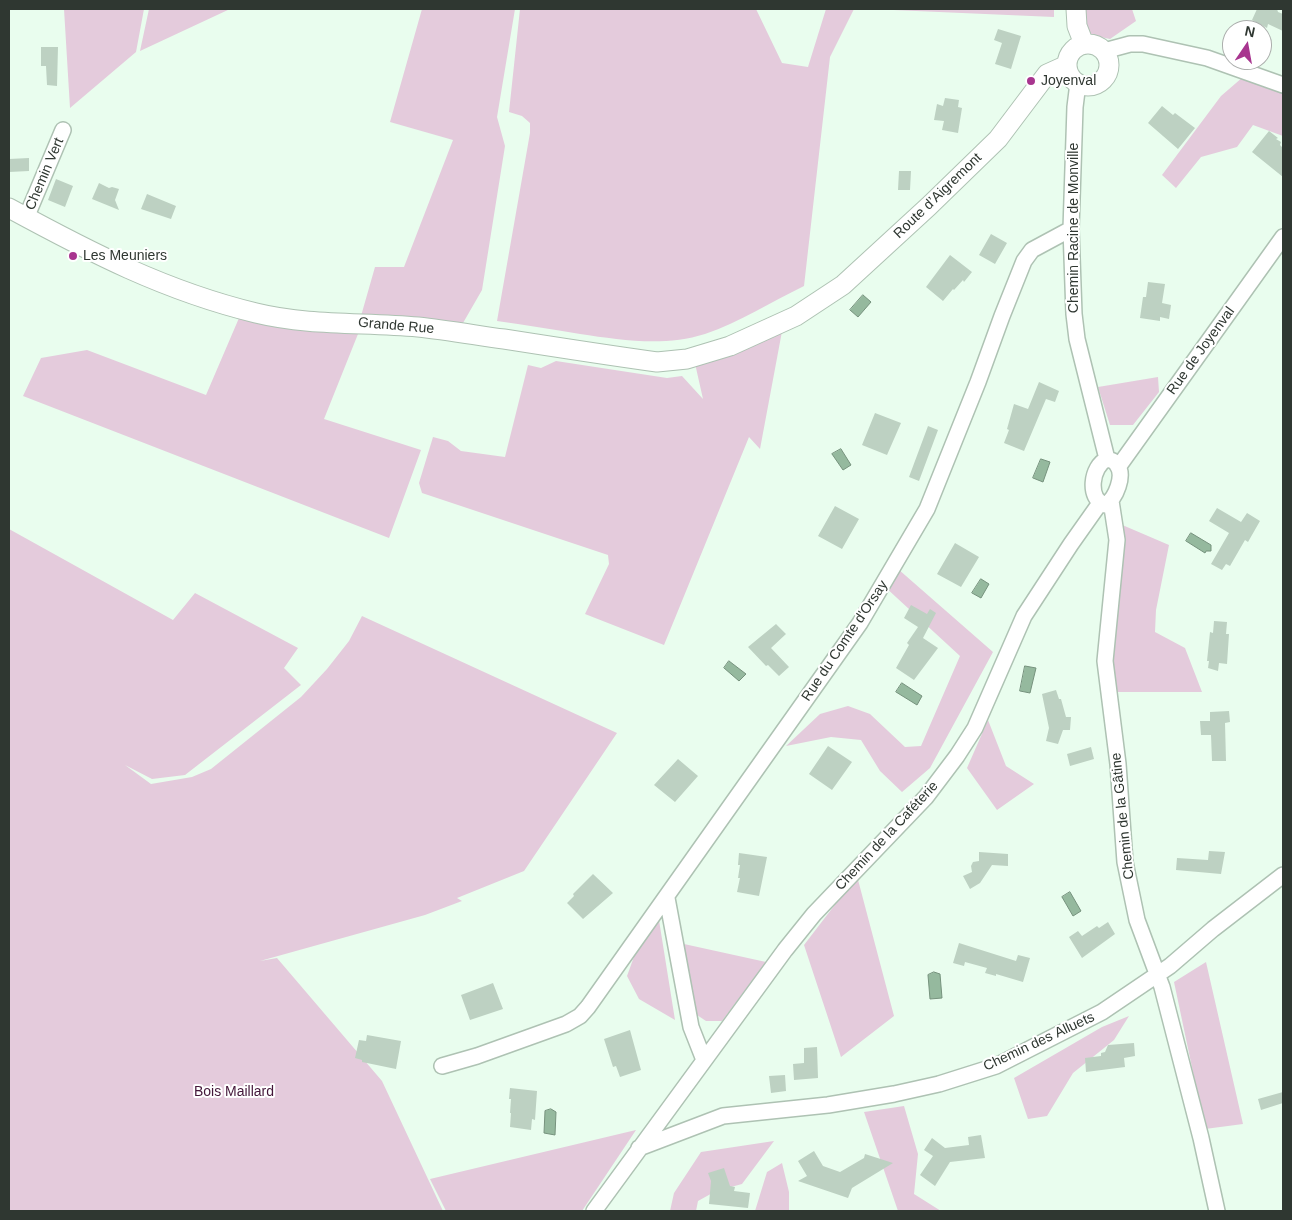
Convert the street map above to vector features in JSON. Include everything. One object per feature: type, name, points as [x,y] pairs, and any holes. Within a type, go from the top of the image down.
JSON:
[{"type":"street","points":[[1076,9],[1077,26],[1084,44]]},
{"type":"street","points":[[1084,44],[1092,44],[1104,51],[1109,62],[1106,75],[1097,83],[1091,85],[1078,83],[1072,78],[1068,72],[1067,65],[1069,55],[1075,48],[1084,44]]},
{"type":"street","points":[[1104,51],[1130,44],[1143,44],[1207,58],[1283,85]]},
{"type":"street","name":"Route d’Aigremont","points":[[796,316],[843,285],[929,206],[998,139],[1047,74],[1067,65]]},
{"type":"street","name":"Chemin Racine de Monville","points":[[1078,83],[1075,107],[1071,230],[1074,314],[1077,339],[1113,463]]},
{"type":"street","name":"Chemin Vert","points":[[26,218],[63,130]]},
{"type":"street","name":"Grande Rue","points":[[9,208],[88,251],[155,281],[241,309],[306,322],[367,323],[419,327],[658,362],[688,359],[730,346],[796,316]]},
{"type":"street","name":"Rue du Comte d'Orsay","points":[[442,1066],[477,1056],[566,1024],[580,1016],[667,898],[860,624],[926,509],[978,382],[1024,261],[1032,250],[1071,230]]},
{"type":"street","name":"Rue de Joyenval","points":[[1106,502],[1096,498],[1093,490],[1098,468],[1103,461],[1113,463],[1283,237]]},
{"type":"street","points":[[1106,502],[1119,480],[1113,463]]},
{"type":"street","name":"Chemin de la Gâtine","points":[[1106,502],[1118,540],[1105,661],[1118,764],[1125,862],[1137,920],[1157,973],[1201,1138],[1217,1211]]},
{"type":"street","name":"Chemin de la Caféterie","points":[[594,1211],[785,950],[814,914],[926,798],[957,756],[975,728],[1028,610],[1060,559],[1106,502]]},
{"type":"street","name":"Chemin des Alluets","points":[[640,1148],[723,1116],[828,1105],[894,1094],[939,1084],[996,1066],[1102,1012],[1170,966],[1283,875]]},
{"type":"street","points":[[667,898],[691,1027],[704,1060]]},
{"type":"green space","points":[[64,9],[144,9],[136,52],[70,108]]},
{"type":"green space","points":[[149,9],[230,9],[140,51]]},
{"type":"green space","points":[[422,9],[515,9],[497,117],[505,146],[482,290],[463,323],[361,316],[375,267],[404,267],[453,140],[390,122]]},
{"type":"green space","points":[[520,9],[756,9],[782,63],[808,67],[826,9],[854,9],[830,57],[804,286],[718,329],[690,338],[674,340],[642,341],[611,338],[497,321],[530,133],[530,123],[522,116],[509,112]]},
{"type":"green space","points":[[870,9],[1054,9],[1054,17]]},
{"type":"green space","points":[[1079,9],[1132,9],[1136,21],[1110,39],[1081,33]]},
{"type":"green space","points":[[1243,77],[1283,94],[1283,136],[1253,125],[1237,147],[1201,157],[1176,188],[1162,175],[1221,96]]},
{"type":"green space","points":[[239,318],[298,328],[358,334],[324,419],[421,450],[389,538],[23,396],[41,358],[87,350],[206,395]]},
{"type":"green space","points":[[783,326],[760,449],[749,437],[664,645],[585,614],[609,564],[608,555],[422,493],[419,483],[433,437],[448,441],[461,451],[505,457],[528,365],[541,368],[556,361],[667,378],[682,376],[703,399],[694,359]]},
{"type":"green space","points":[[1158,377],[1159,392],[1133,425],[1110,425],[1098,387]]},
{"type":"green space","points":[[1120,524],[1169,545],[1156,610],[1155,632],[1185,648],[1202,692],[1107,692]]},
{"type":"green space","name":"Bois Maillard","points":[[9,529],[173,620],[195,593],[298,648],[284,668],[301,685],[185,775],[152,779],[125,765],[151,784],[192,777],[211,769],[301,697],[327,669],[349,641],[362,616],[617,733],[524,871],[457,898],[462,901],[425,915],[260,961],[277,958],[382,1081],[443,1211],[9,1211]]},
{"type":"green space","points":[[898,569],[993,652],[930,768],[902,792],[880,771],[861,740],[831,737],[786,746],[820,714],[848,706],[870,714],[905,747],[921,746],[960,656],[884,586]]},
{"type":"green space","points":[[988,720],[1006,766],[1034,784],[997,810],[967,768]]},
{"type":"green space","points":[[857,876],[894,1016],[841,1057],[804,945]]},
{"type":"green space","points":[[658,914],[675,1020],[639,999],[627,976],[639,943]]},
{"type":"green space","points":[[684,944],[766,962],[722,1021],[706,1021],[694,1013]]},
{"type":"green space","points":[[1206,962],[1243,1124],[1205,1129],[1174,982]]},
{"type":"green space","points":[[1129,1016],[1114,1040],[1073,1073],[1047,1116],[1028,1119],[1014,1078],[1102,1027]]},
{"type":"green space","points":[[904,1106],[918,1154],[914,1194],[941,1211],[898,1211],[864,1112]]},
{"type":"green space","points":[[636,1130],[582,1211],[446,1211],[430,1179]]},
{"type":"green space","points":[[774,1141],[742,1184],[716,1191],[698,1201],[696,1211],[670,1211],[674,1193],[701,1152]]},
{"type":"green space","points":[[782,1163],[789,1192],[789,1211],[755,1211],[767,1172]]},
{"type":"shaded area","points":[[863,295],[871,302],[858,317],[850,310]]},
{"type":"shaded area","points":[[841,449],[851,465],[843,470],[832,454]]},
{"type":"shaded area","points":[[1041,459],[1050,462],[1043,482],[1033,478]]},
{"type":"shaded area","points":[[1191,533],[1211,545],[1211,551],[1206,551],[1205,553],[1186,541]]},
{"type":"shaded area","points":[[981,579],[989,584],[981,598],[972,593]]},
{"type":"shaded area","points":[[729,661],[746,674],[739,681],[724,668]]},
{"type":"shaded area","points":[[1025,666],[1036,668],[1030,693],[1020,691]]},
{"type":"shaded area","points":[[902,683],[922,696],[917,705],[896,692]]},
{"type":"shaded area","points":[[1070,892],[1081,911],[1073,916],[1062,897]]},
{"type":"shaded area","points":[[934,972],[940,974],[942,998],[930,999],[928,975]]},
{"type":"shaded area","points":[[551,1109],[556,1112],[555,1135],[544,1133],[545,1111]]},
{"type":"building","points":[[1257,9],[1277,9],[1278,12],[1283,14],[1283,31],[1272,26],[1272,20],[1252,20]]},
{"type":"building","points":[[998,29],[1021,36],[1011,69],[995,64],[1002,43],[994,40]]},
{"type":"building","points":[[41,47],[58,47],[57,86],[47,85],[46,66],[41,66]]},
{"type":"building","points":[[945,98],[959,100],[958,107],[962,108],[958,133],[942,130],[944,121],[934,120],[937,104],[943,106]]},
{"type":"building","points":[[1162,106],[1195,128],[1178,149],[1148,123]]},
{"type":"building","points":[[1269,131],[1278,138],[1276,139],[1281,142],[1280,145],[1283,148],[1283,177],[1252,152]]},
{"type":"building","points":[[29,158],[29,171],[9,172],[9,159]]},
{"type":"building","points":[[899,171],[911,171],[910,190],[898,190]]},
{"type":"building","points":[[56,179],[73,186],[65,207],[48,200]]},
{"type":"building","points":[[99,183],[109,188],[119,189],[115,200],[119,210],[92,199]]},
{"type":"building","points":[[147,194],[176,206],[171,219],[141,209]]},
{"type":"building","points":[[991,234],[1007,243],[995,264],[979,255]]},
{"type":"building","points":[[950,255],[972,272],[943,301],[926,287]]},
{"type":"building","points":[[1148,282],[1165,284],[1162,303],[1171,305],[1169,319],[1160,317],[1160,321],[1140,318],[1143,297],[1146,297]]},
{"type":"building","points":[[1039,382],[1059,391],[1055,402],[1046,399],[1024,451],[1004,443],[1009,430],[1007,429],[1014,404],[1028,409]]},
{"type":"building","points":[[875,413],[901,423],[887,455],[862,445]]},
{"type":"building","points":[[928,426],[938,430],[919,481],[909,477]]},
{"type":"building","points":[[835,506],[859,519],[842,549],[818,536]]},
{"type":"building","points":[[1217,508],[1241,522],[1247,513],[1260,521],[1248,542],[1245,540],[1230,566],[1226,564],[1222,570],[1211,564],[1229,533],[1209,521]]},
{"type":"building","points":[[955,543],[979,557],[961,587],[937,574]]},
{"type":"building","points":[[911,605],[927,614],[930,609],[936,613],[923,638],[938,648],[914,680],[896,668],[909,645],[907,643],[918,627],[904,618]]},
{"type":"building","points":[[1214,621],[1227,622],[1226,634],[1229,634],[1227,664],[1219,663],[1218,671],[1208,668],[1209,661],[1207,661],[1210,632],[1213,633]]},
{"type":"building","points":[[776,624],[786,634],[771,648],[789,667],[779,676],[768,665],[766,666],[748,647]]},
{"type":"building","points":[[1056,690],[1059,699],[1061,699],[1066,717],[1071,717],[1070,730],[1063,730],[1058,744],[1046,741],[1049,728],[1042,694]]},
{"type":"building","points":[[1229,711],[1230,722],[1225,723],[1226,761],[1212,761],[1211,735],[1201,735],[1200,721],[1210,721],[1210,712]]},
{"type":"building","points":[[828,746],[852,762],[832,790],[809,774]]},
{"type":"building","points":[[1091,747],[1094,759],[1070,766],[1067,754]]},
{"type":"building","points":[[678,759],[698,776],[675,802],[654,785]]},
{"type":"building","points":[[1209,851],[1225,852],[1221,874],[1176,870],[1177,858],[1208,860]]},
{"type":"building","points":[[979,852],[1008,854],[1008,866],[992,865],[980,883],[970,889],[963,876],[972,872],[971,866],[973,862],[979,861]]},
{"type":"building","points":[[739,853],[767,857],[759,896],[737,892],[740,878],[738,878]]},
{"type":"building","points":[[593,874],[613,893],[583,919],[567,903],[574,896],[573,894]]},
{"type":"building","points":[[1108,922],[1115,934],[1082,958],[1069,937],[1078,931],[1082,936],[1097,926],[1099,928]]},
{"type":"building","points":[[959,943],[1016,961],[1018,955],[1030,958],[1023,982],[996,974],[996,976],[985,973],[987,968],[965,962],[964,966],[953,963]]},
{"type":"building","points":[[493,983],[503,1009],[470,1020],[461,995]]},
{"type":"building","points":[[630,1030],[641,1070],[620,1077],[616,1066],[613,1067],[604,1039]]},
{"type":"building","points":[[367,1035],[401,1041],[396,1069],[362,1062],[362,1060],[355,1058],[359,1040],[366,1041]]},
{"type":"building","points":[[1134,1043],[1135,1056],[1124,1058],[1125,1067],[1086,1072],[1085,1058],[1101,1056],[1101,1053],[1105,1052],[1108,1045]]},
{"type":"building","points":[[817,1047],[818,1078],[794,1080],[793,1064],[804,1063],[804,1048]]},
{"type":"building","points":[[785,1075],[786,1091],[771,1093],[769,1076]]},
{"type":"building","points":[[510,1088],[537,1091],[535,1120],[532,1119],[531,1130],[510,1127]]},
{"type":"building","points":[[1283,1092],[1283,1103],[1261,1110],[1258,1099]]},
{"type":"building","points":[[981,1135],[985,1158],[950,1162],[935,1186],[920,1175],[933,1156],[924,1150],[932,1138],[945,1148],[969,1145],[968,1137]]},
{"type":"building","points":[[814,1151],[823,1166],[840,1172],[864,1158],[865,1154],[893,1163],[852,1188],[848,1198],[798,1181],[807,1176],[798,1161]]},
{"type":"building","points":[[724,1168],[730,1186],[735,1187],[734,1191],[750,1193],[748,1208],[709,1204],[711,1181],[708,1173]]},
{"type":"place","name":"Joyenval","points":[[1031,81]]},
{"type":"place","name":"Les Meuniers","points":[[73,256]]}]
